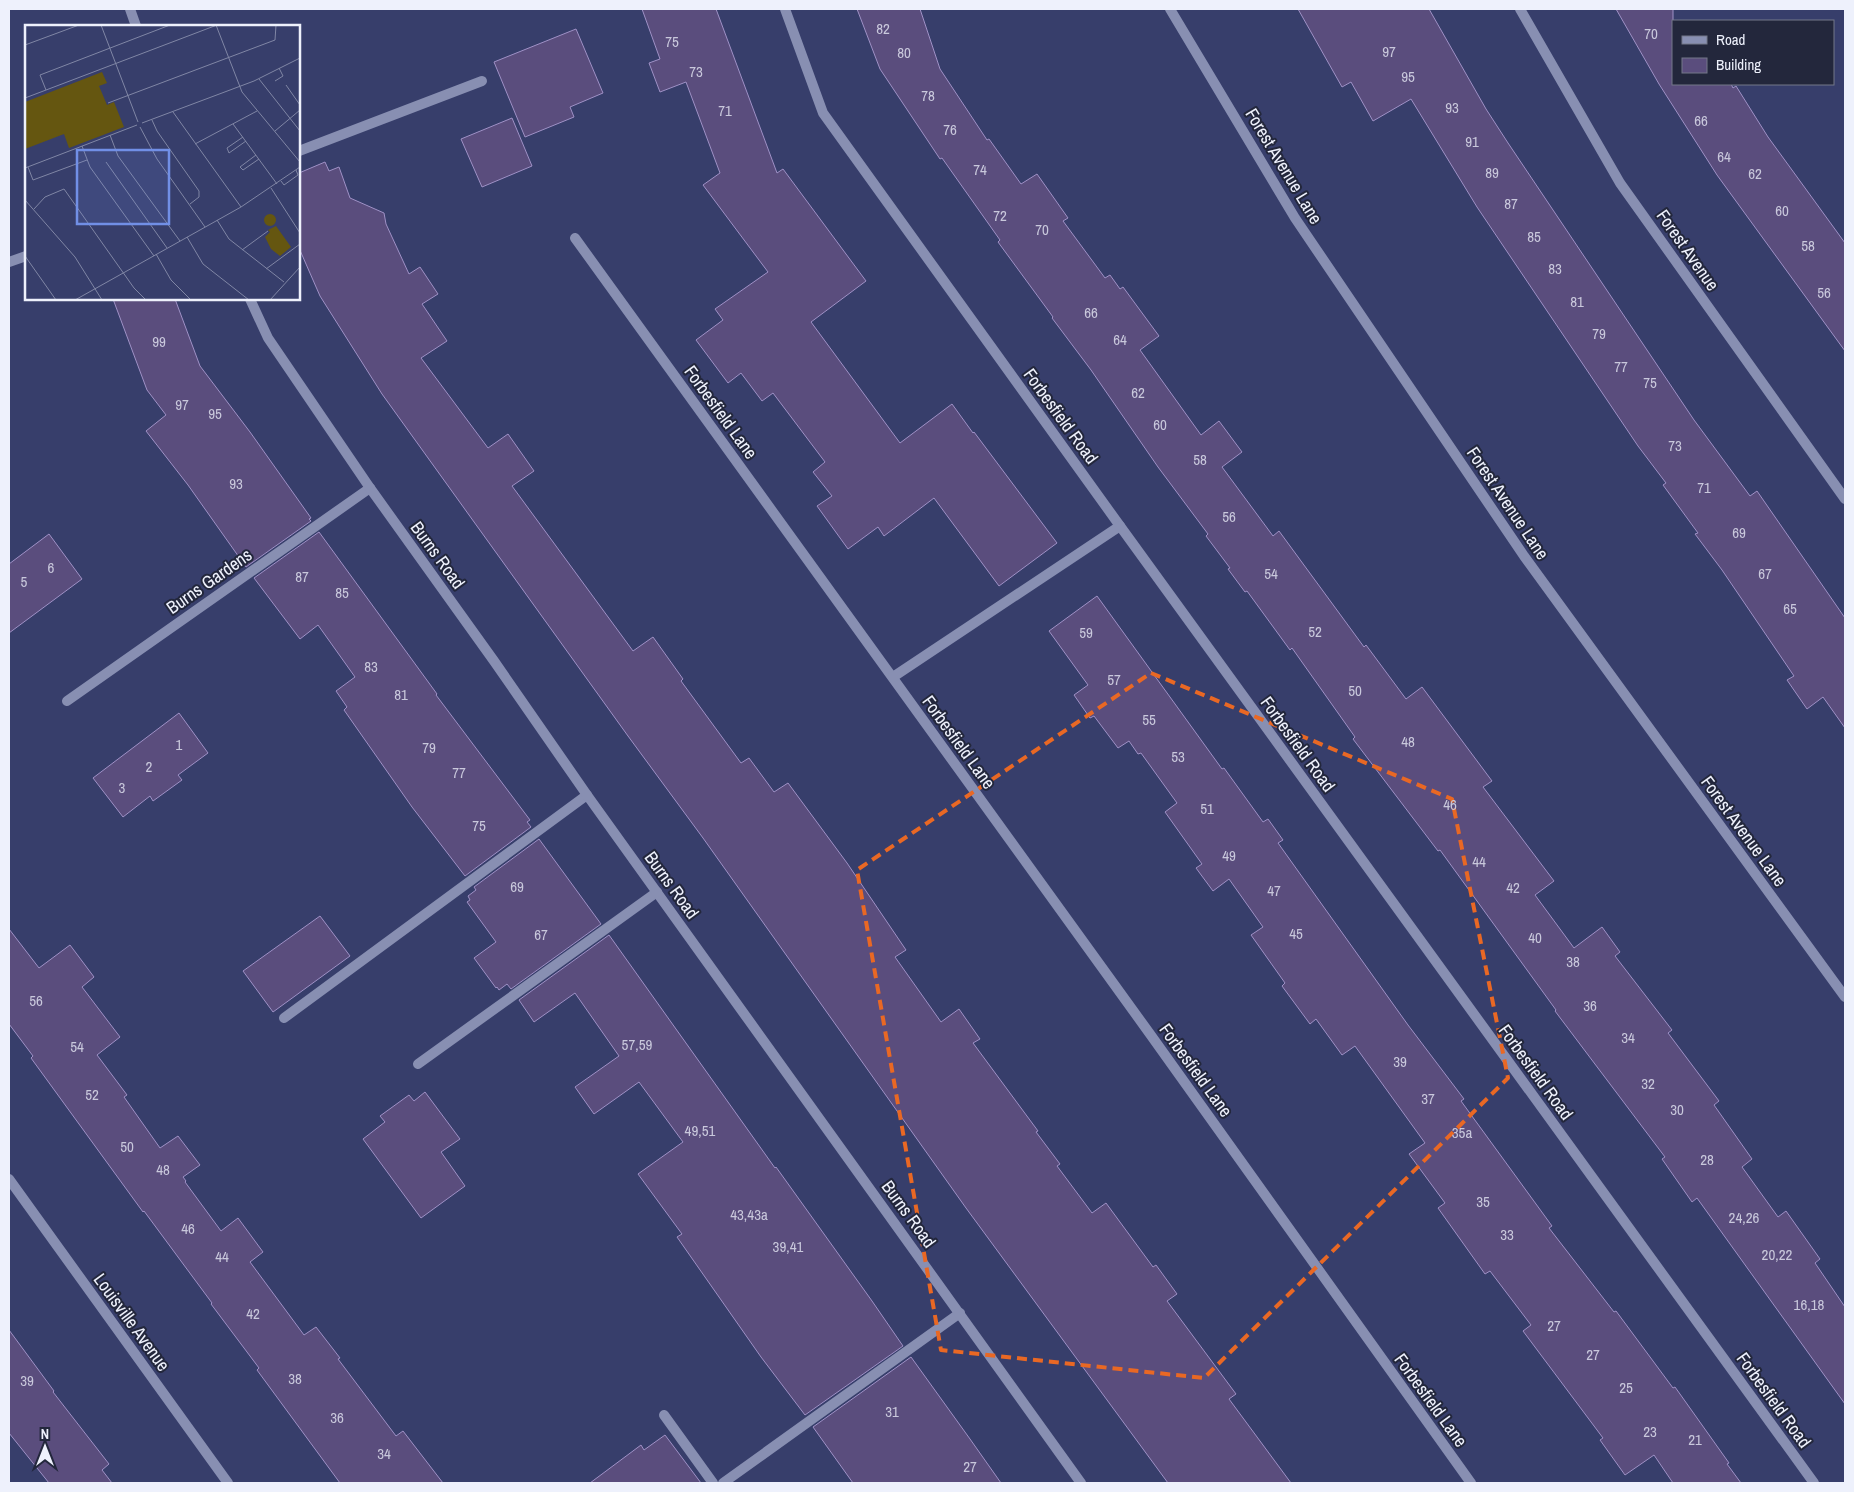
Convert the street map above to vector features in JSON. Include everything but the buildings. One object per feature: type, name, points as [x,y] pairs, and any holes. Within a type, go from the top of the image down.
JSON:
[{"type":"street","points":[[130,9],[136,25]]},
{"type":"street","name":"Forbesfield Road","points":[[785,9],[823,113],[1814,1483]]},
{"type":"street","name":"Forest Avenue Lane","points":[[1170,9],[1295,218],[1524,556],[1845,997]]},
{"type":"street","name":"Forest Avenue","points":[[1520,9],[1620,183],[1845,499]]},
{"type":"street","points":[[300,151],[482,81]]},
{"type":"street","name":"Forbesfield Lane","points":[[575,238],[893,677],[1471,1483]]},
{"type":"street","points":[[9,262],[25,256]]},
{"type":"street","name":"Burns Road","points":[[250,300],[268,338],[370,488],[494,660],[587,796],[1081,1483]]},
{"type":"street","name":"Burns Gardens","points":[[67,701],[370,488]]},
{"type":"street","points":[[893,677],[1120,526]]},
{"type":"street","points":[[284,1018],[587,796]]},
{"type":"street","points":[[418,1064],[657,892]]},
{"type":"street","name":"Louisville Avenue","points":[[9,1179],[228,1483]]},
{"type":"street","points":[[724,1483],[960,1313]]},
{"type":"street","points":[[664,1415],[713,1483]]},
{"type":"highlighted area","points":[[1151,673],[1452,799],[1508,1078],[1204,1378],[941,1350],[857,870]]}]
